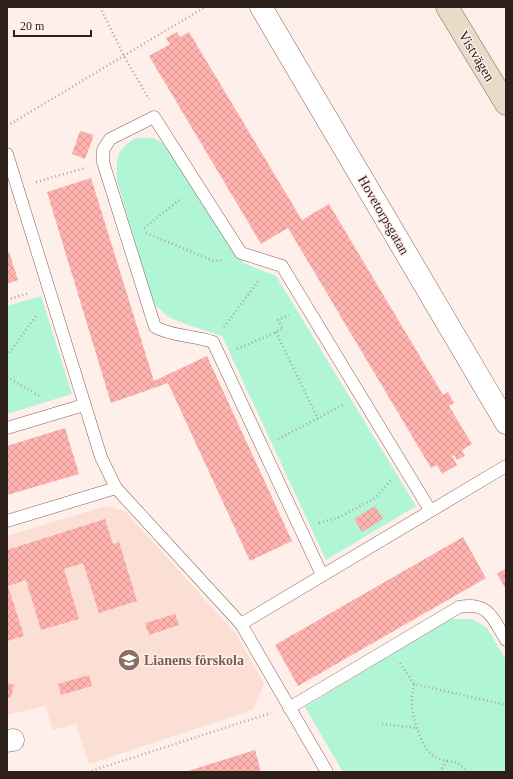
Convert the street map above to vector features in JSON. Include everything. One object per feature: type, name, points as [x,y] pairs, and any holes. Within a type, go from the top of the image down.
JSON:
[{"type":"main road","name":"Vistvägen","points":[[447,7],[506,104]]},
{"type":"street","name":"Hovetorpsgatan","points":[[261,7],[506,423]]},
{"type":"lane","points":[[322,575],[213,342],[198,337],[167,333],[155,327],[102,162],[103,150],[110,139],[154,117],[241,253],[282,266],[430,510]]},
{"type":"lane","points":[[7,154],[84,405],[101,457],[116,488],[241,624],[327,772]]},
{"type":"lane","points":[[7,428],[84,405]]},
{"type":"lane","points":[[241,624],[506,466]]},
{"type":"lane","points":[[7,521],[116,488]]},
{"type":"lane","points":[[289,708],[458,607],[482,607],[492,616],[506,640]]},
{"type":"path","points":[[100,7],[124,56],[149,97],[154,117]]},
{"type":"path","points":[[7,126],[205,7]]},
{"type":"path","points":[[18,188],[102,162]]},
{"type":"path","points":[[198,185],[140,231],[214,261],[229,260],[241,253]]},
{"type":"path","points":[[213,342],[261,277],[282,266]]},
{"type":"path","points":[[7,300],[49,292]]},
{"type":"path","points":[[7,356],[49,292]]},
{"type":"path","points":[[220,356],[283,329],[278,320],[306,306]]},
{"type":"path","points":[[276,332],[318,419]]},
{"type":"path","points":[[7,377],[64,411]]},
{"type":"path","points":[[262,448],[361,396]]},
{"type":"path","points":[[299,528],[340,517],[374,498],[404,466]]},
{"type":"path","points":[[390,648],[414,684],[412,700],[414,718],[428,752],[437,758],[455,761],[467,772]]},
{"type":"path","points":[[414,684],[506,705]]},
{"type":"path","points":[[88,772],[289,708]]},
{"type":"path","points":[[382,724],[418,728]]},
{"type":"path","points":[[440,772],[447,760]]},
{"type":"shaded area","name":"Lianens förskola","points":[[106,506],[125,511],[237,635],[264,684],[253,710],[89,764],[76,724],[53,730],[45,706],[7,715],[7,536]]},
{"type":"green space","points":[[136,138],[153,138],[164,144],[243,263],[276,276],[416,506],[326,560],[222,336],[185,324],[167,316],[153,303],[117,181],[117,160],[119,155],[129,142]]},
{"type":"green space","points":[[41,296],[72,394],[7,414],[7,306]]},
{"type":"green space","points":[[450,619],[472,619],[487,628],[506,660],[506,772],[343,772],[305,707]]},
{"type":"building","points":[[177,32],[180,37],[189,32],[302,220],[329,204],[443,395],[448,392],[454,403],[449,406],[472,444],[462,450],[465,456],[457,460],[454,455],[452,456],[457,465],[442,474],[437,465],[431,468],[288,228],[261,244],[149,56],[170,44],[166,38]]},
{"type":"building","points":[[80,131],[94,135],[85,159],[72,154]]},
{"type":"building","points":[[91,178],[154,381],[207,356],[292,541],[250,561],[168,383],[111,403],[47,192]]},
{"type":"building","points":[[7,252],[9,252],[18,280],[7,284]]},
{"type":"building","points":[[65,428],[79,474],[7,495],[7,446]]},
{"type":"building","points":[[375,506],[383,519],[362,532],[354,519]]},
{"type":"building","points":[[105,519],[113,544],[119,542],[137,601],[99,613],[83,563],[64,569],[79,619],[41,630],[26,580],[8,586],[24,636],[7,641],[7,550]]},
{"type":"building","points":[[463,537],[486,578],[298,686],[275,645]]},
{"type":"building","points":[[506,568],[506,589],[497,574]]},
{"type":"building","points":[[175,614],[179,625],[149,635],[145,623]]},
{"type":"building","points":[[89,675],[92,686],[61,695],[58,684]]},
{"type":"building","points":[[7,683],[14,685],[11,698],[7,697]]},
{"type":"building","points":[[255,750],[261,772],[185,772]]},
{"type":"place","name":"Lianens förskola","points":[[129,660]]}]
